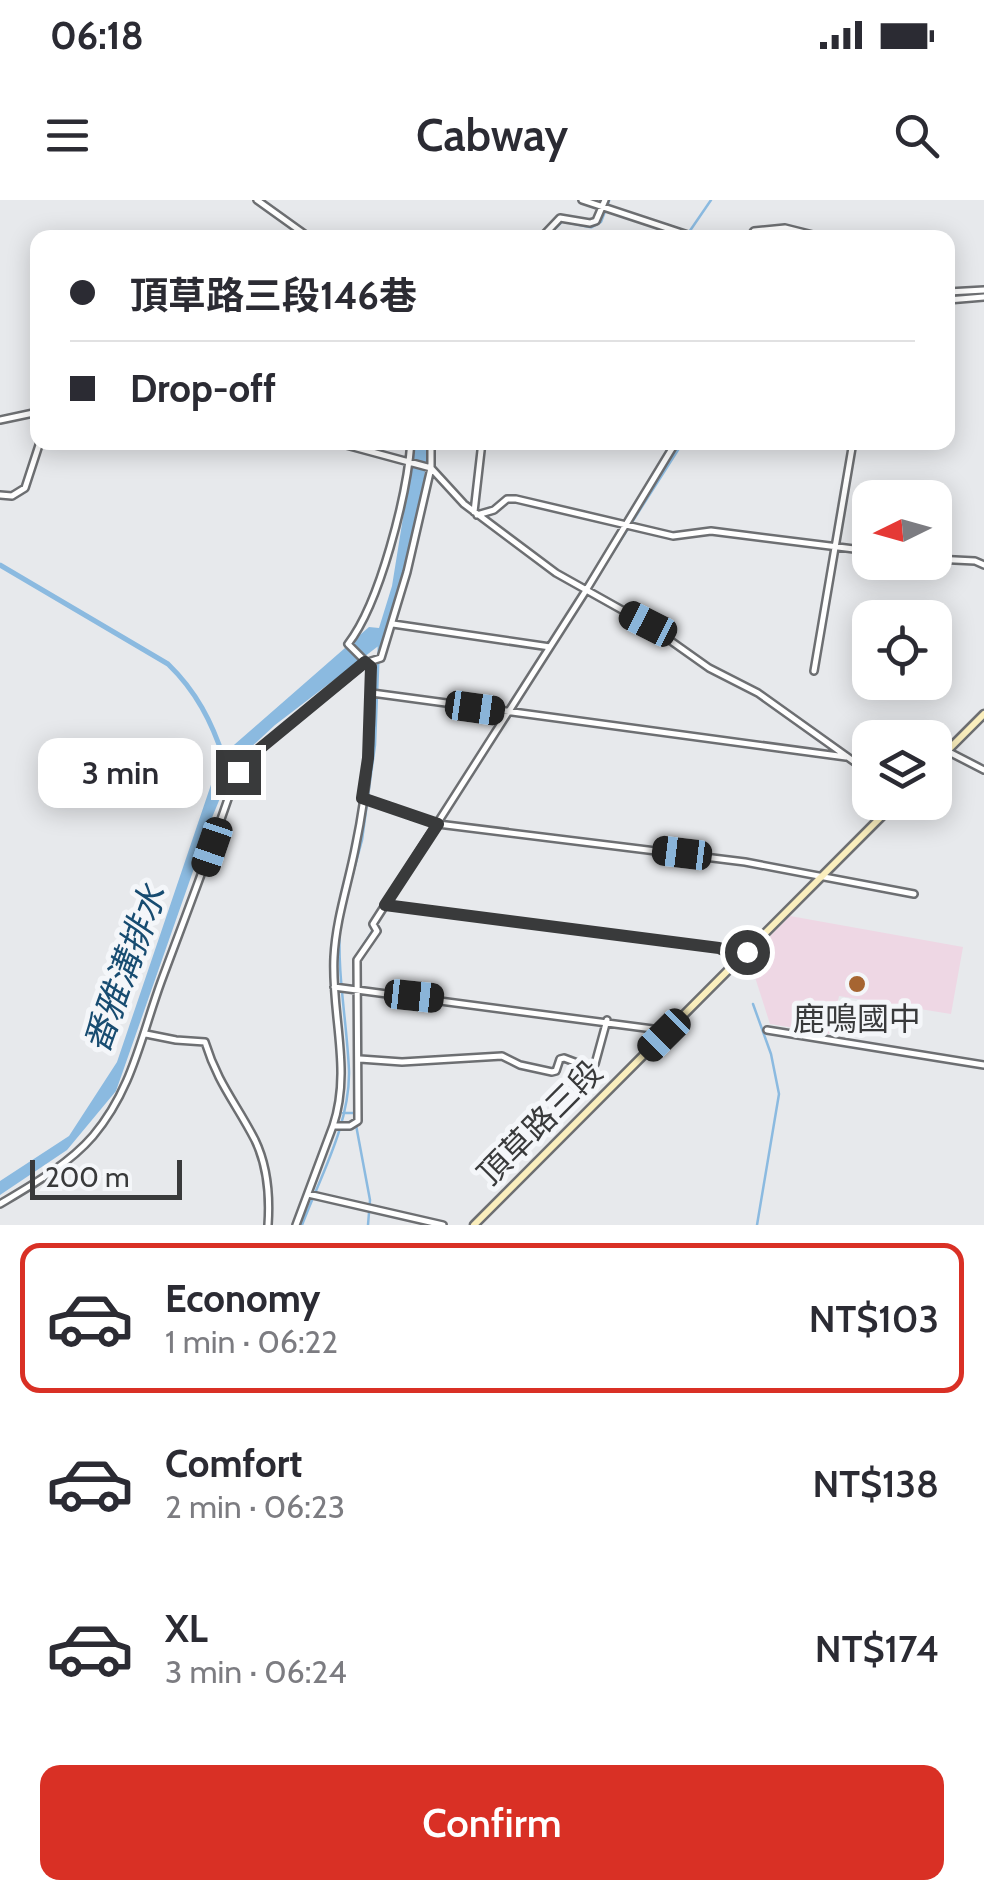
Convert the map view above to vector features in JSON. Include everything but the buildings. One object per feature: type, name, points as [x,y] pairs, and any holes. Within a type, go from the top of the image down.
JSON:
[{"type":"street","points":[[256,200],[299,230]]},
{"type":"street","points":[[582,200],[604,203],[612,210],[676,230]]},
{"type":"street","points":[[548,230],[560,218],[596,221],[604,203]]},
{"type":"street","points":[[764,230],[793,230]]},
{"type":"street","points":[[955,296],[984,294]]},
{"type":"street","points":[[0,420],[30,414]]},
{"type":"street","points":[[0,495],[12,496],[25,488],[37,450]]},
{"type":"street","points":[[368,450],[431,468],[476,513],[585,592],[648,624],[691,657],[758,694],[850,758]]},
{"type":"street","points":[[296,1225],[311,1195],[342,1089],[333,986],[336,926],[366,800],[375,694],[371,667],[348,644],[360,628],[385,564],[411,450]]},
{"type":"street","points":[[0,1204],[72,1156],[91,1138],[129,1082],[158,988],[238,772],[254,752],[365,662],[377,661],[393,624],[431,468],[431,450]]},
{"type":"street","points":[[476,513],[481,450]]},
{"type":"street","points":[[333,1126],[358,1122],[357,960],[376,932],[373,924],[626,527],[671,450]]},
{"type":"street","points":[[814,671],[852,450]]},
{"type":"street","points":[[476,513],[494,510],[507,498],[516,498],[674,536],[711,531],[852,550]]},
{"type":"street","points":[[952,559],[984,564]]},
{"type":"street","points":[[393,624],[550,647]]},
{"type":"street","points":[[375,694],[850,758]]},
{"type":"street","points":[[952,746],[984,714]]},
{"type":"street","points":[[952,754],[984,770]]},
{"type":"street","points":[[366,800],[438,824],[698,855],[914,894]]},
{"type":"street","name":"頂草路三段","points":[[474,1225],[878,820]]},
{"type":"street","points":[[385,905],[719,948],[741,958]]},
{"type":"street","points":[[333,986],[668,1030]]},
{"type":"street","points":[[360,1059],[402,1062],[502,1056],[520,1065],[552,1072],[558,1069],[560,1058],[564,1058],[588,1067],[595,1064],[608,1020]]},
{"type":"street","points":[[767,1030],[984,1065]]},
{"type":"street","points":[[146,1034],[205,1042],[215,1075],[255,1141],[269,1187],[268,1225]]},
{"type":"street","points":[[311,1195],[443,1225]]},
{"type":"shaded area","name":"鹿鳴國中","points":[[790,916],[963,947],[951,1014],[839,996],[831,1034],[770,1024],[753,971],[760,946]]},
{"type":"water","points":[[414,450],[427,450],[401,581],[381,644],[275,725],[235,762],[116,1091],[67,1150],[0,1195],[0,1181],[69,1136],[117,1062],[217,767],[227,751],[369,627],[379,628],[392,586]]},
{"type":"waterway","points":[[552,230],[562,220],[591,226],[600,221],[608,200]]},
{"type":"waterway","points":[[690,230],[711,200]]},
{"type":"waterway","points":[[955,296],[984,294]]},
{"type":"waterway","points":[[359,952],[678,450]]},
{"type":"waterway","points":[[0,565],[168,664],[202,708],[224,759]]},
{"type":"waterway","points":[[345,903],[362,840],[375,745],[379,644]]},
{"type":"waterway","points":[[302,1225],[333,1150],[348,1091],[340,925]]},
{"type":"waterway","points":[[753,1004],[771,1054],[779,1094],[757,1225]]},
{"type":"waterway","points":[[343,1113],[355,1113]]},
{"type":"waterway","points":[[356,1125],[370,1200],[368,1225]]},
{"type":"place","name":"鹿鳴國中","points":[[857,984]]},
{"type":"route","points":[[238,772],[264,744],[365,662],[371,667],[371,693],[362,798],[438,824],[385,905],[719,948],[741,958],[747,952]]},
{"type":"water label","name":"番雅溝排水","points":[[125,969]]}]
